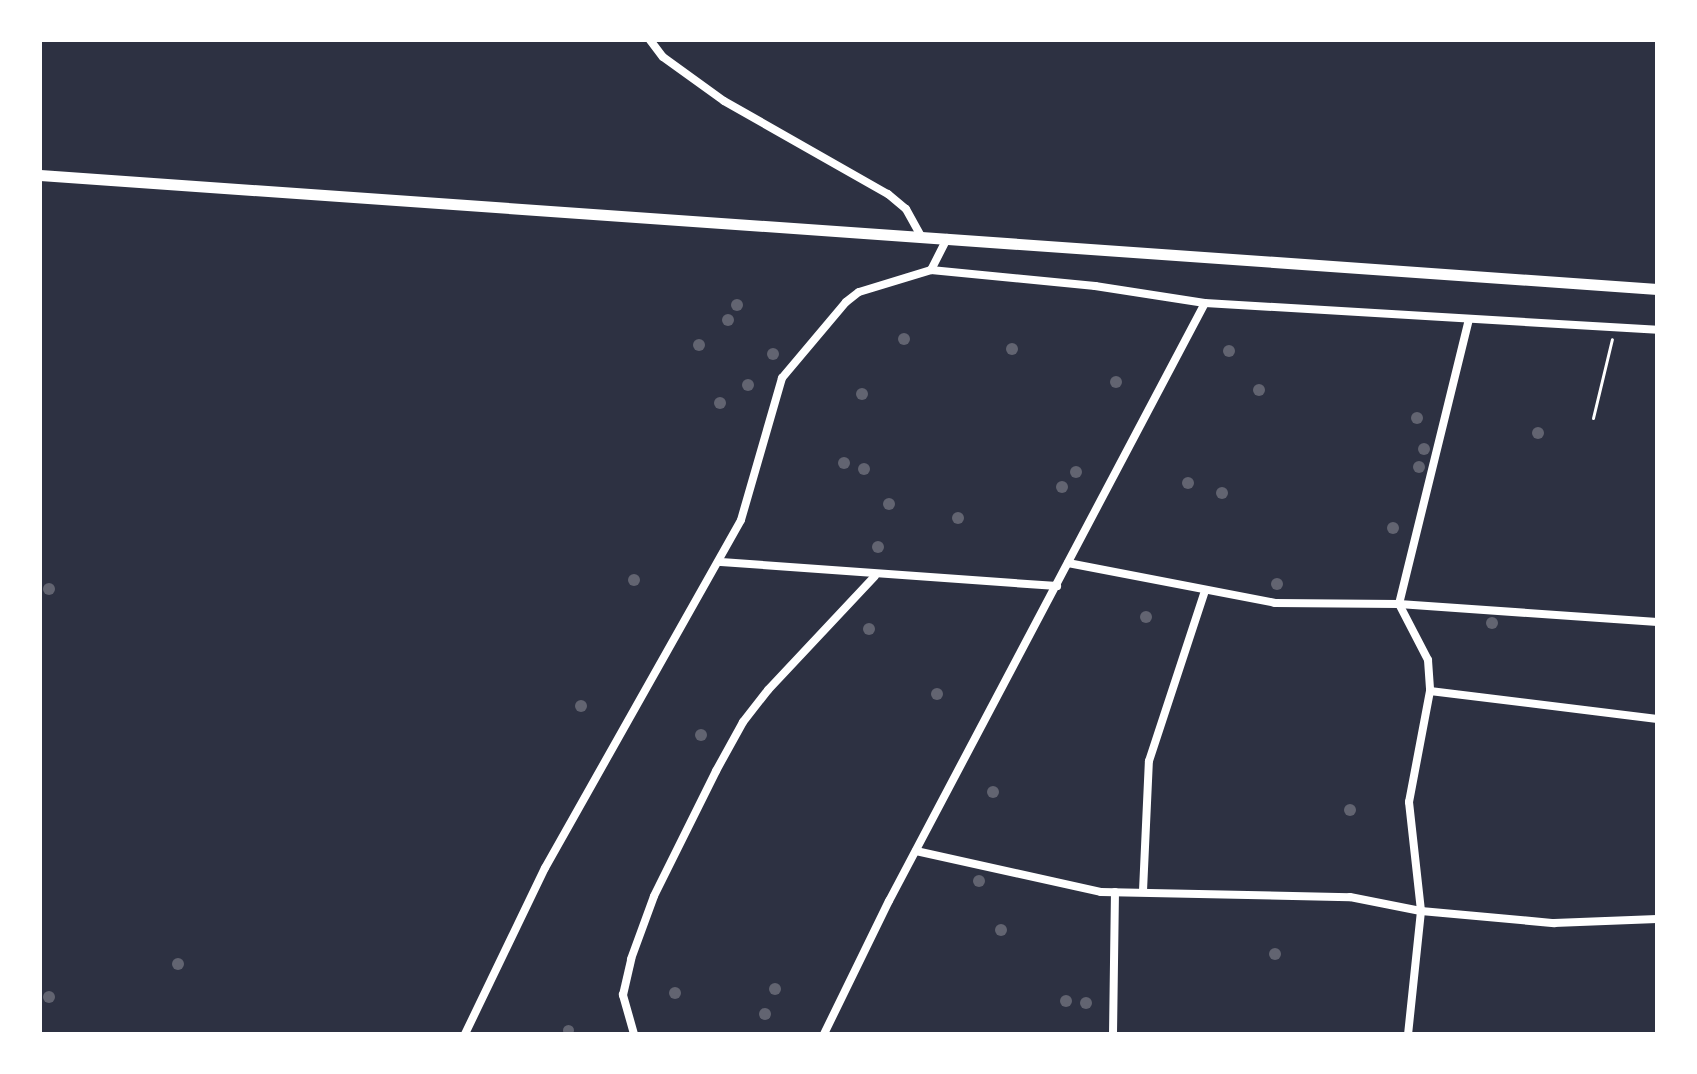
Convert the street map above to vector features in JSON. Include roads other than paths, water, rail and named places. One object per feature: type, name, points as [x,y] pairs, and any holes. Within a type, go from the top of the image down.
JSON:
[{"type":"street","points":[[650,40],[663,57],[724,101],[888,194],[906,209],[921,236]]},
{"type":"street","points":[[40,175],[1657,289]]},
{"type":"street","points":[[931,270],[947,238]]},
{"type":"street","points":[[465,1034],[545,868],[721,562],[747,504],[782,378],[795,357],[859,292],[931,270],[1107,287],[1205,303],[1657,330]]},
{"type":"street","points":[[824,1034],[916,851],[1205,303]]},
{"type":"street","points":[[1408,1034],[1421,911],[1409,802],[1430,691],[1428,660],[1399,604],[1469,320]]},
{"type":"street","points":[[721,562],[875,576],[1057,586]]},
{"type":"street","points":[[1068,563],[1205,591],[1305,606],[1399,604],[1657,622]]},
{"type":"street","points":[[634,1034],[623,995],[631,959],[654,896],[716,771],[743,722],[768,690],[875,576]]},
{"type":"street","points":[[1143,891],[1149,761],[1205,591]]},
{"type":"street","points":[[1430,691],[1657,719]]},
{"type":"street","points":[[916,851],[1053,885],[1115,892],[1350,897],[1421,911],[1554,923],[1657,919]]},
{"type":"street","points":[[1113,1034],[1115,892]]}]
